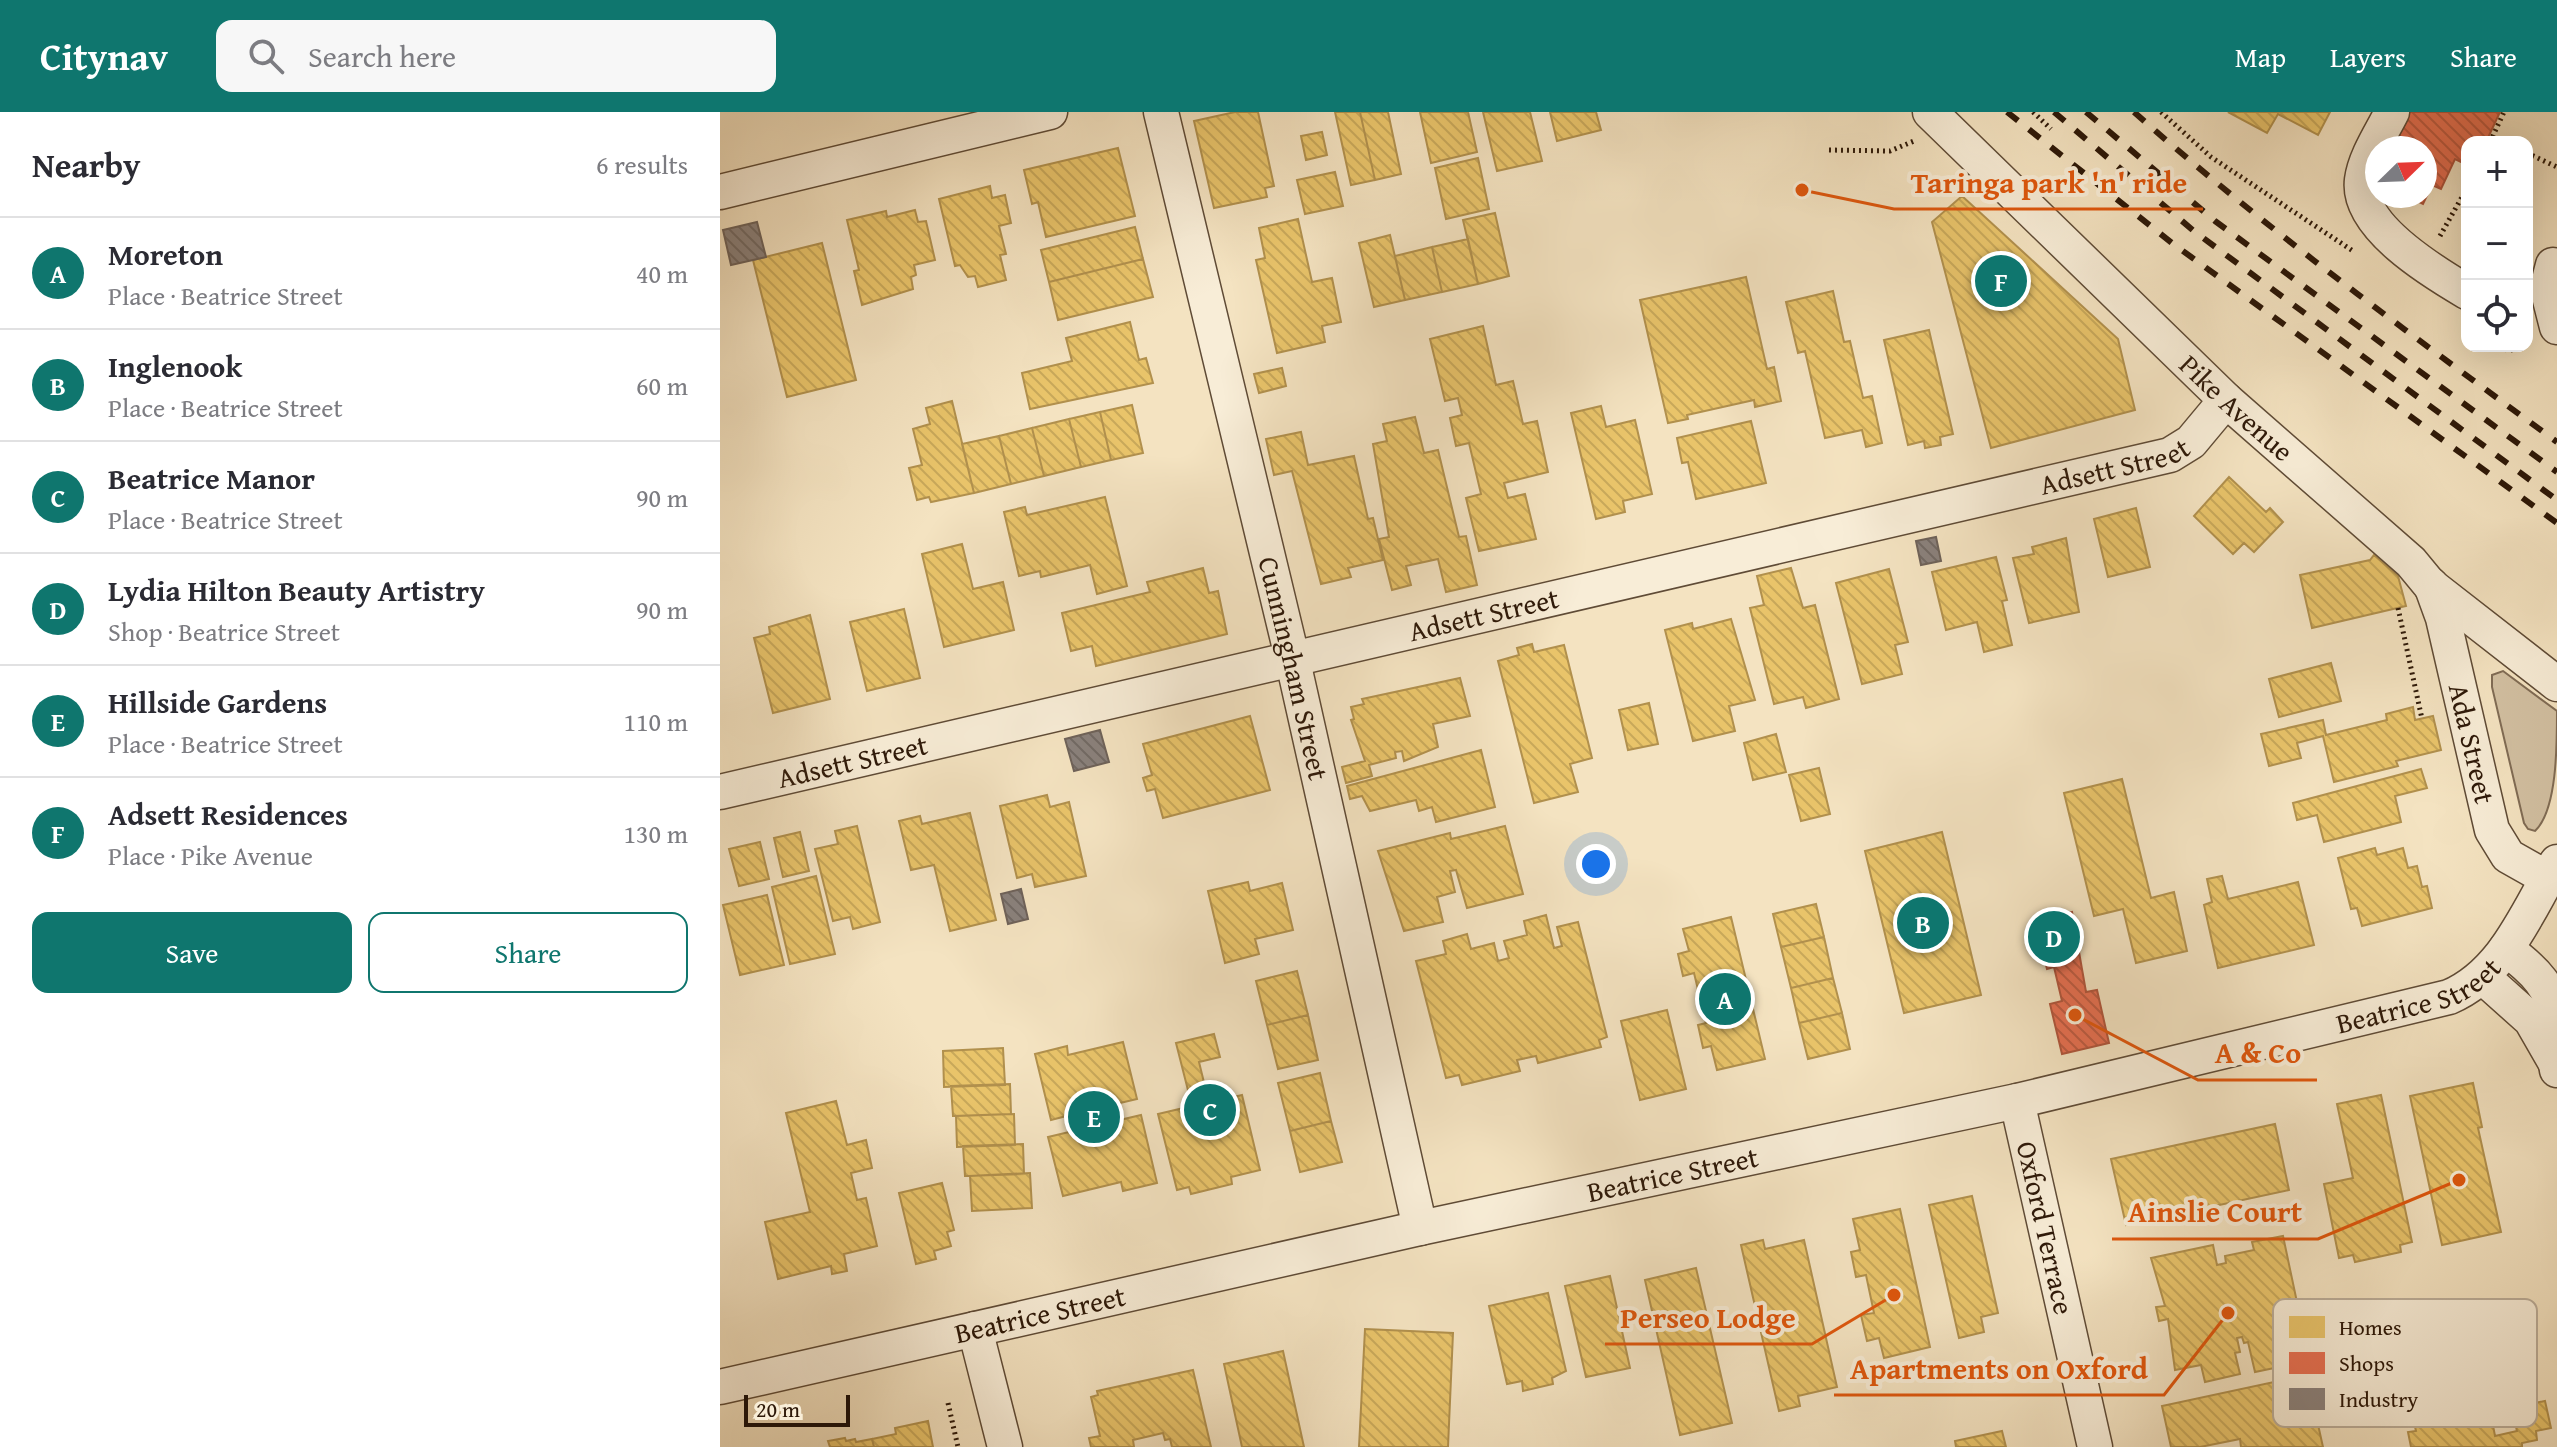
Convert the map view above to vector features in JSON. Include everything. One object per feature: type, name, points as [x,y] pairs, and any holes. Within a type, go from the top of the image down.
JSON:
[{"type":"street","points":[[720,192],[1050,112]]},
{"type":"street","name":"Cunningham Street","points":[[1161,112],[1292,657],[1420,1228]]},
{"type":"street","points":[[2392,112],[2363,172],[2364,200],[2375,218],[2408,253],[2461,288]]},
{"type":"street","name":"Pike Avenue","points":[[1926,122],[2226,400],[2411,562],[2430,585],[2557,684]]},
{"type":"street","points":[[2544,309],[2547,278],[2553,265]]},
{"type":"street","name":"Adsett Street","points":[[720,792],[2170,455],[2191,442],[2226,400]]},
{"type":"street","name":"Ada Street","points":[[2430,585],[2443,618],[2492,830],[2508,856],[2552,870]]},
{"type":"street","name":"Beatrice Street","points":[[720,1387],[1420,1228],[2017,1101],[2442,999],[2484,978],[2506,949],[2552,870]]},
{"type":"street","points":[[2506,949],[2535,973],[2551,998],[2556,1023],[2556,1067]]},
{"type":"street","points":[[2484,978],[2531,1020],[2556,1067]]},
{"type":"street","name":"Oxford Terrace","points":[[2017,1101],[2095,1447]]},
{"type":"street","points":[[975,1329],[1005,1447]]},
{"type":"path","points":[[2033,112],[2051,129]]},
{"type":"path","points":[[2161,112],[2211,157],[2356,253]]},
{"type":"path","points":[[2492,136],[2504,112]]},
{"type":"path","points":[[1829,150],[1890,151],[1912,143],[1926,122]]},
{"type":"path","points":[[2533,156],[2557,167]]},
{"type":"path","points":[[2433,248],[2461,199]]},
{"type":"path","points":[[2398,608],[2422,719]]},
{"type":"path","points":[[948,1403],[958,1447]]},
{"type":"shaded area","points":[[2503,671],[2557,711],[2552,793],[2548,808],[2535,831],[2528,829],[2524,823],[2492,687],[2492,675]]},
{"type":"building: Homes","points":[[1235,112],[1258,112],[1274,186],[1265,188],[1267,197],[1214,208],[1194,121]]},
{"type":"building: Homes","points":[[1335,112],[1360,112],[1375,180],[1351,185]]},
{"type":"building: Homes","points":[[1360,112],[1388,112],[1401,174],[1375,180]]},
{"type":"building: Homes","points":[[1420,112],[1468,112],[1477,152],[1431,163]]},
{"type":"building: Homes","points":[[1483,112],[1530,112],[1542,161],[1497,171]]},
{"type":"building: Homes","points":[[1550,112],[1596,112],[1601,130],[1557,141]]},
{"type":"building: Homes","points":[[2228,112],[2330,112],[2318,135],[2278,114],[2267,133]]},
{"type":"building: Homes","points":[[1322,132],[1327,155],[1306,160],[1301,136]]},
{"type":"building: Homes","points":[[1118,148],[1135,216],[1046,237],[1038,202],[1032,204],[1024,170]]},
{"type":"building: Homes","points":[[1478,158],[1489,209],[1446,219],[1435,168]]},
{"type":"building: Homes","points":[[1335,172],[1343,206],[1305,214],[1297,180]]},
{"type":"building: Homes","points":[[990,186],[992,198],[1005,195],[1011,223],[999,226],[1006,254],[1000,255],[1006,280],[978,287],[975,276],[968,277],[960,265],[955,266],[939,199]]},
{"type":"building: Homes","points":[[1962,196],[2118,339],[2135,410],[1991,448],[1932,222]]},
{"type":"building: Homes","points":[[915,210],[918,222],[926,221],[935,260],[914,265],[916,275],[911,277],[913,289],[862,305],[854,271],[859,270],[847,220],[886,211],[887,217]]},
{"type":"building: Homes","points":[[1495,213],[1509,276],[1478,284],[1463,220]]},
{"type":"building: Homes","points":[[1298,219],[1312,282],[1332,278],[1341,322],[1322,326],[1325,342],[1277,353],[1256,260],[1265,258],[1259,228]]},
{"type":"building: Homes","points":[[1135,227],[1143,259],[1049,282],[1041,250]]},
{"type":"building: Homes","points":[[1390,235],[1405,300],[1374,307],[1359,243]]},
{"type":"building: Homes","points":[[1468,239],[1478,284],[1442,292],[1432,247]]},
{"type":"building: Homes","points":[[822,243],[856,380],[787,397],[753,260]]},
{"type":"building: Homes","points":[[1432,247],[1442,292],[1405,300],[1395,256]]},
{"type":"building: Homes","points":[[1143,259],[1153,297],[1058,320],[1049,282]]},
{"type":"building: Homes","points":[[1746,277],[1767,369],[1774,367],[1781,401],[1755,407],[1754,400],[1687,415],[1688,419],[1668,423],[1640,300]]},
{"type":"building: Homes","points":[[1833,291],[1844,342],[1850,341],[1863,398],[1872,396],[1882,443],[1866,447],[1862,430],[1825,438],[1805,351],[1798,353],[1786,302]]},
{"type":"building: Homes","points":[[1130,322],[1139,360],[1146,358],[1153,383],[1030,409],[1022,373],[1072,361],[1066,338]]},
{"type":"building: Homes","points":[[1483,326],[1496,385],[1513,381],[1523,424],[1537,421],[1548,472],[1504,483],[1508,498],[1525,494],[1536,539],[1479,551],[1466,498],[1481,494],[1469,443],[1456,446],[1450,418],[1462,415],[1458,398],[1445,401],[1430,339]]},
{"type":"building: Homes","points":[[1929,330],[1953,434],[1940,437],[1941,445],[1925,448],[1924,441],[1908,445],[1884,340]]},
{"type":"building: Homes","points":[[1282,368],[1286,386],[1259,393],[1254,374]]},
{"type":"building: Homes","points":[[952,401],[974,493],[931,502],[929,497],[917,500],[909,468],[922,465],[913,429],[930,424],[926,408]]},
{"type":"building: Homes","points":[[1132,405],[1143,453],[1111,460],[1100,412]]},
{"type":"building: Homes","points":[[1601,406],[1606,427],[1635,420],[1652,494],[1623,501],[1625,512],[1596,519],[1571,413]]},
{"type":"building: Homes","points":[[1100,412],[1111,460],[1081,467],[1069,419]]},
{"type":"building: Homes","points":[[1415,417],[1424,453],[1438,450],[1459,537],[1466,536],[1477,585],[1446,592],[1438,559],[1406,566],[1411,585],[1392,590],[1379,539],[1389,537],[1373,444],[1387,441],[1383,424]]},
{"type":"building: Homes","points":[[1069,419],[1081,467],[1044,476],[1032,428]]},
{"type":"building: Homes","points":[[1751,421],[1766,483],[1696,499],[1688,462],[1682,463],[1677,438]]},
{"type":"building: Homes","points":[[1032,428],[1044,476],[1011,484],[999,436]]},
{"type":"building: Homes","points":[[1301,432],[1308,465],[1354,456],[1368,519],[1373,518],[1383,560],[1348,568],[1351,577],[1321,584],[1292,471],[1274,475],[1266,439]]},
{"type":"building: Homes","points":[[999,436],[1011,484],[974,493],[962,444]]},
{"type":"building: Homes","points":[[2229,477],[2266,512],[2270,508],[2283,522],[2254,552],[2244,543],[2233,554],[2194,516]]},
{"type":"building: Homes","points":[[1105,497],[1127,586],[1097,594],[1090,565],[1041,577],[1040,571],[1019,576],[1004,512],[1025,507],[1027,515]]},
{"type":"building: Homes","points":[[2136,508],[2150,567],[2108,577],[2094,519]]},
{"type":"building: Homes","points":[[2066,538],[2079,612],[2029,623],[2013,558],[2034,554],[2032,547]]},
{"type":"building: Homes","points":[[962,544],[973,589],[1003,582],[1014,630],[944,647],[922,554]]},
{"type":"building: Homes","points":[[2374,555],[2398,576],[2406,606],[2312,628],[2300,575],[2370,560]]},
{"type":"building: Homes","points":[[1996,557],[2007,600],[2002,601],[2012,645],[1984,652],[1977,622],[1946,630],[1932,572]]},
{"type":"building: Homes","points":[[1203,568],[1209,593],[1218,591],[1227,634],[1096,666],[1092,646],[1071,651],[1062,613],[1150,592],[1147,582]]},
{"type":"building: Homes","points":[[1791,568],[1803,608],[1815,605],[1839,699],[1806,708],[1803,697],[1774,704],[1750,608],[1764,605],[1757,576]]},
{"type":"building: Homes","points":[[1889,569],[1908,642],[1895,645],[1902,674],[1862,684],[1836,583]]},
{"type":"building: Homes","points":[[904,609],[920,678],[867,691],[850,622]]},
{"type":"building: Homes","points":[[810,615],[830,699],[773,713],[754,638],[770,634],[769,627]]},
{"type":"building: Homes","points":[[1731,619],[1755,700],[1729,706],[1735,731],[1693,741],[1665,630],[1692,623],[1693,629]]},
{"type":"building: Homes","points":[[1532,644],[1534,652],[1564,645],[1592,758],[1570,764],[1578,792],[1534,803],[1498,661],[1519,655],[1517,648]]},
{"type":"building: Homes","points":[[2331,663],[2341,701],[2279,717],[2269,679]]},
{"type":"building: Homes","points":[[1460,678],[1470,716],[1433,724],[1438,747],[1404,761],[1402,751],[1395,752],[1396,758],[1369,765],[1372,776],[1346,783],[1342,767],[1365,761],[1351,720],[1354,719],[1351,707],[1364,704],[1362,699]]},
{"type":"building: Homes","points":[[1649,703],[1658,744],[1628,750],[1619,710]]},
{"type":"building: Homes","points":[[2413,707],[2415,720],[2433,716],[2441,750],[2396,761],[2398,766],[2334,782],[2323,736],[2297,743],[2301,758],[2269,766],[2261,734],[2323,720],[2326,735],[2387,720],[2386,714]]},
{"type":"building: Homes","points":[[1250,716],[1270,790],[1163,818],[1155,789],[1147,791],[1143,778],[1152,775],[1143,744]]},
{"type":"building: Homes","points":[[1776,734],[1786,772],[1753,780],[1744,743]]},
{"type":"building: Homes","points":[[1481,750],[1495,807],[1436,822],[1432,807],[1419,811],[1416,800],[1370,811],[1362,796],[1350,799],[1347,786]]},
{"type":"building: Homes","points":[[1819,768],[1830,814],[1801,821],[1789,775]]},
{"type":"building: Homes","points":[[2421,769],[2427,788],[2395,796],[2401,822],[2324,842],[2317,815],[2297,820],[2293,803]]},
{"type":"building: Homes","points":[[2122,779],[2151,898],[2174,892],[2187,951],[2136,963],[2123,909],[2094,916],[2064,793]]},
{"type":"building: Homes","points":[[1047,795],[1050,807],[1069,802],[1086,876],[1035,887],[1032,874],[1017,878],[1000,806]]},
{"type":"building: Homes","points":[[970,813],[996,920],[950,931],[934,865],[911,870],[899,821],[920,816],[922,824]]},
{"type":"building: Homes","points":[[857,826],[880,922],[853,929],[850,917],[833,921],[815,849],[838,844],[835,831]]},
{"type":"building: Homes","points":[[1505,826],[1523,894],[1467,908],[1456,870],[1450,871],[1455,892],[1437,897],[1443,922],[1404,931],[1378,851],[1450,833],[1451,839]]},
{"type":"building: Homes","points":[[800,832],[809,871],[783,877],[774,838]]},
{"type":"building: Homes","points":[[1942,832],[1981,995],[1904,1013],[1865,851]]},
{"type":"building: Homes","points":[[760,842],[769,879],[739,886],[729,849]]},
{"type":"building: Homes","points":[[2375,848],[2377,855],[2403,848],[2408,868],[2417,866],[2422,887],[2427,886],[2432,908],[2362,926],[2357,908],[2351,909],[2338,858]]},
{"type":"building: Homes","points":[[816,876],[835,954],[790,964],[772,887]]},
{"type":"building: Homes","points":[[2222,876],[2228,899],[2298,882],[2314,945],[2218,968],[2204,905],[2212,902],[2207,879]]},
{"type":"building: Homes","points":[[1248,882],[1250,891],[1282,883],[1293,930],[1255,939],[1259,954],[1225,963],[1208,891]]},
{"type":"building: Homes","points":[[767,895],[784,965],[740,975],[723,905]]},
{"type":"building: Homes","points":[[1816,904],[1824,937],[1781,947],[1773,914]]},
{"type":"building: Homes","points":[[1546,915],[1554,948],[1562,946],[1557,927],[1578,922],[1607,1037],[1599,1040],[1601,1047],[1538,1063],[1536,1056],[1517,1060],[1520,1071],[1462,1085],[1459,1075],[1446,1078],[1416,961],[1446,954],[1443,941],[1467,934],[1471,949],[1494,943],[1498,961],[1509,958],[1504,941],[1527,935],[1524,921]]},
{"type":"building: Homes","points":[[1731,917],[1765,1059],[1717,1070],[1711,1046],[1703,1048],[1698,1025],[1706,1023],[1694,973],[1683,976],[1678,954],[1689,951],[1683,929]]},
{"type":"building: Homes","points":[[1824,937],[1833,978],[1791,988],[1781,947]]},
{"type":"building: Homes","points":[[1297,971],[1308,1015],[1267,1025],[1256,981]]},
{"type":"building: Homes","points":[[1833,978],[1842,1013],[1799,1023],[1791,988]]},
{"type":"building: Homes","points":[[1667,1010],[1686,1089],[1640,1100],[1621,1021]]},
{"type":"building: Homes","points":[[1842,1013],[1850,1049],[1808,1059],[1799,1023]]},
{"type":"building: Homes","points":[[1308,1015],[1318,1060],[1278,1069],[1267,1025]]},
{"type":"building: Homes","points":[[1214,1034],[1220,1057],[1199,1062],[1209,1103],[1242,1095],[1260,1170],[1231,1177],[1232,1184],[1191,1194],[1189,1187],[1177,1190],[1158,1114],[1192,1106],[1176,1043]]},
{"type":"building: Homes","points":[[1123,1042],[1137,1099],[1103,1107],[1107,1123],[1141,1115],[1157,1183],[1123,1191],[1121,1182],[1063,1196],[1048,1137],[1086,1128],[1082,1112],[1051,1120],[1035,1054],[1067,1046],[1068,1055]]},
{"type":"building: Homes","points":[[1003,1048],[1005,1085],[944,1087],[943,1051]]},
{"type":"building: Homes","points":[[1320,1073],[1331,1121],[1290,1131],[1278,1083]]},
{"type":"building: Homes","points":[[2473,1083],[2482,1127],[2478,1128],[2501,1232],[2442,1245],[2410,1096]]},
{"type":"building: Homes","points":[[1010,1084],[1011,1114],[953,1116],[951,1086]]},
{"type":"building: Homes","points":[[2381,1095],[2412,1242],[2400,1245],[2401,1252],[2355,1262],[2353,1255],[2339,1258],[2324,1184],[2353,1178],[2337,1104]]},
{"type":"building: Homes","points":[[836,1101],[847,1145],[866,1140],[872,1168],[851,1173],[857,1200],[866,1198],[877,1246],[844,1254],[847,1271],[832,1274],[831,1266],[778,1279],[765,1222],[810,1212],[786,1113]]},
{"type":"building: Homes","points":[[1014,1114],[1015,1145],[957,1147],[956,1116]]},
{"type":"building: Homes","points":[[1331,1121],[1342,1162],[1300,1172],[1290,1131]]},
{"type":"building: Homes","points":[[2275,1124],[2289,1190],[2126,1225],[2111,1159]]},
{"type":"building: Homes","points":[[1023,1144],[1024,1174],[965,1176],[963,1146]]},
{"type":"building: Homes","points":[[1030,1173],[1032,1208],[972,1211],[970,1176]]},
{"type":"building: Homes","points":[[942,1183],[954,1230],[947,1232],[951,1246],[934,1251],[936,1259],[916,1264],[899,1193]]},
{"type":"building: Homes","points":[[1972,1196],[1998,1313],[1981,1317],[1984,1332],[1959,1338],[1929,1205]]},
{"type":"building: Homes","points":[[1900,1209],[1930,1347],[1884,1358],[1879,1338],[1867,1341],[1861,1315],[1874,1313],[1866,1275],[1856,1277],[1851,1252],[1860,1250],[1853,1219]]},
{"type":"building: Homes","points":[[2283,1236],[2296,1299],[2273,1299],[2273,1368],[2255,1372],[2248,1342],[2244,1343],[2242,1337],[2237,1338],[2240,1352],[2235,1353],[2240,1374],[2205,1382],[2201,1365],[2175,1370],[2168,1319],[2159,1321],[2156,1307],[2165,1306],[2151,1258],[2213,1245],[2217,1265],[2226,1263],[2225,1256],[2254,1250],[2252,1242]]},
{"type":"building: Homes","points":[[1763,1240],[1765,1249],[1804,1240],[1837,1387],[1798,1396],[1800,1406],[1779,1411],[1741,1245]]},
{"type":"building: Homes","points":[[1696,1268],[1732,1423],[1680,1435],[1645,1280]]},
{"type":"building: Homes","points":[[1610,1276],[1630,1368],[1586,1377],[1565,1286]]},
{"type":"building: Homes","points":[[1548,1293],[1566,1371],[1552,1378],[1553,1384],[1523,1391],[1522,1381],[1507,1384],[1489,1306]]},
{"type":"building: Homes","points":[[1365,1329],[1453,1333],[1448,1447],[1359,1447]]},
{"type":"building: Homes","points":[[1283,1351],[1304,1447],[1242,1447],[1224,1364]]},
{"type":"building: Homes","points":[[1193,1370],[1211,1447],[1172,1447],[1170,1439],[1165,1440],[1163,1433],[1133,1440],[1134,1447],[1091,1447],[1089,1438],[1100,1436],[1091,1397],[1098,1395],[1097,1391]]},
{"type":"building: Homes","points":[[2273,1382],[2273,1427],[2319,1427],[2323,1447],[2241,1447],[2240,1439],[2200,1447],[2171,1447],[2162,1406]]},
{"type":"building: Homes","points":[[2545,1401],[2551,1428],[2536,1431],[2537,1440],[2522,1443],[2522,1447],[2411,1447],[2408,1432],[2416,1431],[2415,1427],[2493,1427],[2495,1436],[2517,1431],[2516,1427],[2537,1427],[2537,1402]]},
{"type":"building: Homes","points":[[928,1421],[933,1447],[874,1447],[872,1439],[896,1434],[895,1428]]},
{"type":"building: Homes","points":[[2002,1431],[2006,1447],[1956,1447],[1955,1441]]},
{"type":"building: Homes","points":[[845,1438],[846,1441],[855,1439],[856,1442],[872,1439],[874,1447],[830,1447],[828,1441]]},
{"type":"building: Shops","points":[[2379,112],[2500,112],[2489,136],[2461,136],[2461,162],[2455,159],[2441,189],[2437,187],[2437,136],[2385,136]]},
{"type":"building: Shops","points":[[2072,912],[2086,992],[2097,990],[2109,1043],[2062,1054],[2050,1004],[2062,1001],[2054,967],[2047,969],[2035,921]]},
{"type":"building: Industry","points":[[757,222],[766,257],[731,265],[723,230]]},
{"type":"building: Industry","points":[[1936,537],[1941,561],[1921,565],[1916,541]]},
{"type":"building: Industry","points":[[1100,730],[1109,762],[1074,771],[1065,739]]},
{"type":"building: Industry","points":[[1021,889],[1028,919],[1008,924],[1001,894]]},
{"type":"railway","points":[[2007,112],[2172,243],[2557,523]]},
{"type":"railway","points":[[2054,112],[2195,232],[2557,500]]},
{"type":"railway","points":[[2086,112],[2215,221],[2557,472]]},
{"type":"railway","points":[[2134,112],[2289,241],[2557,442]]},
{"type":"place","name":"Taringa park 'n' ride","points":[[1802,190]]},
{"type":"place","name":"Adsett Residences","points":[[2001,281]]},
{"type":"place","name":"Inglenook","points":[[1923,923]]},
{"type":"place","name":"Lydia Hilton Beauty Artistry","points":[[2054,937]]},
{"type":"place","name":"Moreton","points":[[1725,999]]},
{"type":"place","name":"A & Co","points":[[2075,1015]]},
{"type":"place","name":"Beatrice Manor","points":[[1210,1110]]},
{"type":"place","name":"Hillside Gardens","points":[[1094,1117]]},
{"type":"place","name":"Ainslie Court","points":[[2459,1180]]},
{"type":"place","name":"Perseo Lodge","points":[[1894,1295]]},
{"type":"place","name":"Apartments on Oxford","points":[[2228,1313]]}]
